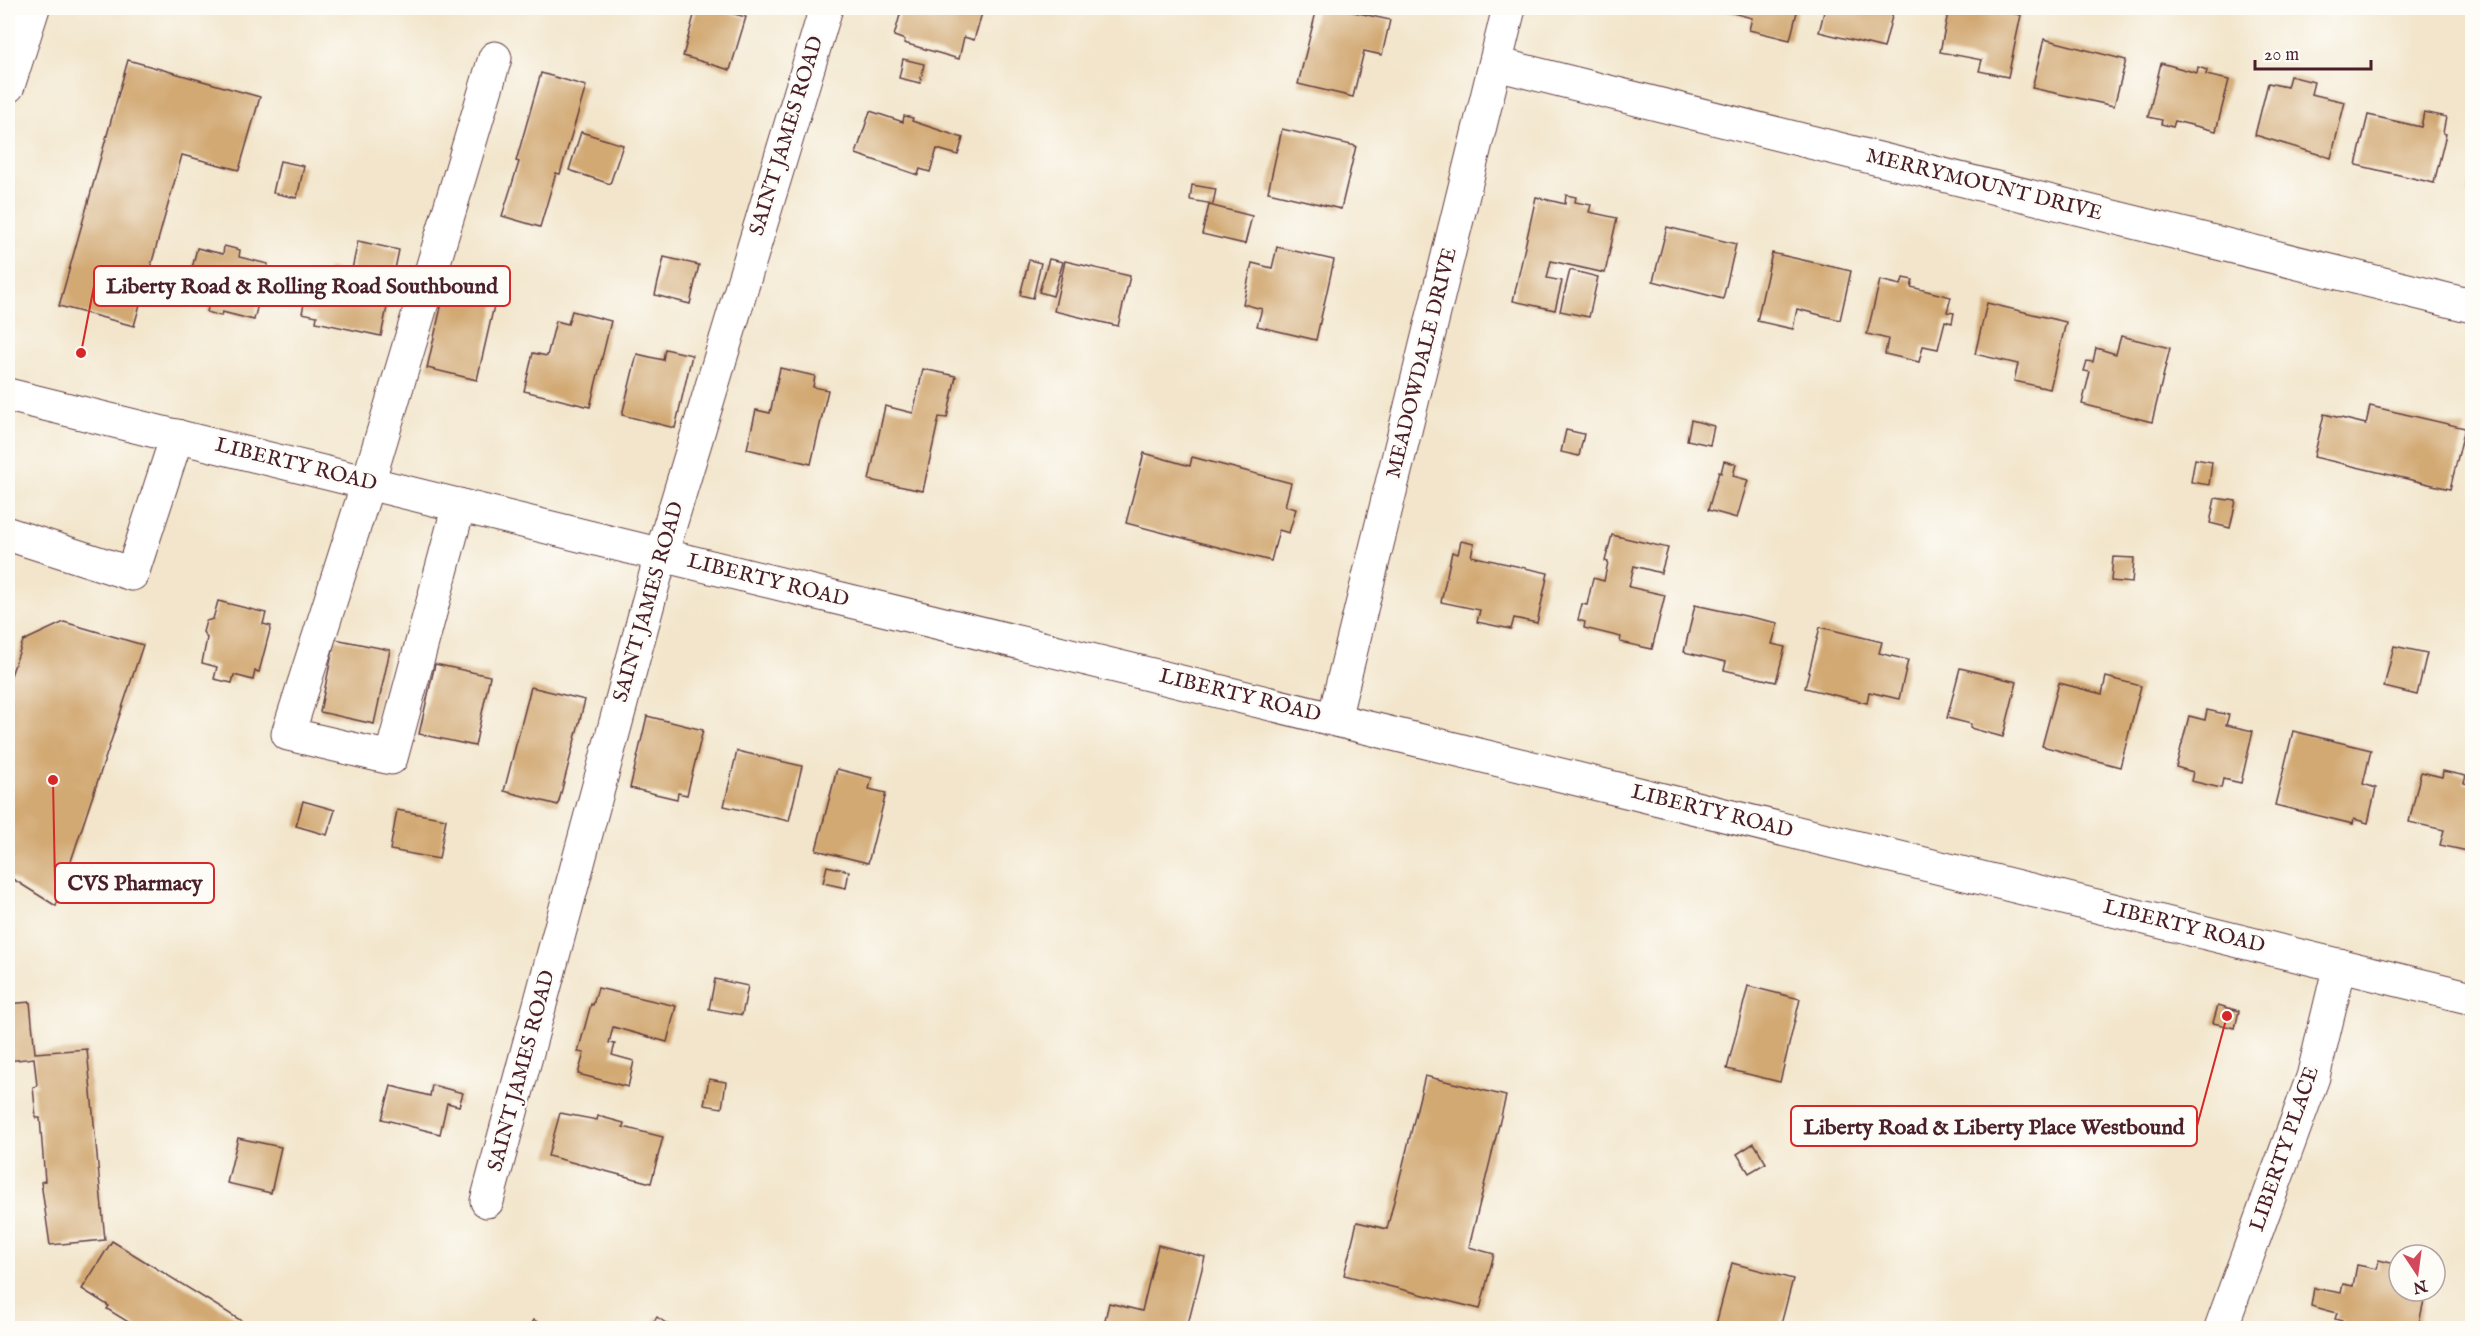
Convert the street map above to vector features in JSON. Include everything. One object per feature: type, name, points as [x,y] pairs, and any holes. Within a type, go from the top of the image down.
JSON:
[{"type":"street","points":[[11,66],[33,8]]},
{"type":"street","name":"SAINT JAMES ROAD","points":[[487,1201],[661,555],[826,8]]},
{"type":"street","name":"MEADOWDALE DRIVE","points":[[1334,719],[1509,8]]},
{"type":"street","points":[[459,505],[390,758],[288,734],[368,483],[495,58]]},
{"type":"street","name":"MERRYMOUNT DRIVE","points":[[1496,64],[2472,306]]},
{"type":"street","name":"LIBERTY ROAD","points":[[8,395],[2472,998]]},
{"type":"street","points":[[8,534],[132,574],[177,436]]},
{"type":"street","name":"LIBERTY PLACE","points":[[2221,1329],[2313,1077],[2340,965]]},
{"type":"building","points":[[696,8],[711,8],[746,17],[730,70],[683,56]]},
{"type":"building","points":[[902,8],[961,8],[982,13],[974,40],[964,37],[959,59],[904,43],[905,40],[894,36]]},
{"type":"building","points":[[1317,8],[1336,8],[1390,20],[1382,55],[1364,51],[1353,97],[1298,84]]},
{"type":"building","points":[[1714,8],[1798,8],[1790,40],[1749,30],[1752,18]]},
{"type":"building","points":[[1825,8],[1894,8],[1884,48],[1819,32]]},
{"type":"building","points":[[1949,8],[2004,8],[2003,11],[2021,15],[2008,77],[1979,71],[1982,60],[1940,52]]},
{"type":"building","points":[[2044,39],[2126,60],[2114,106],[2032,88]]},
{"type":"building","points":[[903,59],[924,64],[920,83],[899,78]]},
{"type":"building","points":[[128,60],[260,97],[239,170],[182,155],[134,326],[59,306]]},
{"type":"building","points":[[2161,63],[2197,73],[2198,67],[2207,70],[2206,75],[2229,80],[2216,131],[2175,121],[2173,127],[2161,124],[2162,120],[2148,117]]},
{"type":"building","points":[[541,73],[586,86],[560,174],[556,173],[540,227],[502,216],[519,162],[516,161]]},
{"type":"building","points":[[2290,76],[2314,82],[2311,94],[2345,102],[2331,158],[2255,135],[2268,83],[2287,87]]},
{"type":"building","points":[[870,111],[903,122],[904,116],[913,118],[912,121],[963,138],[958,155],[937,149],[930,172],[920,169],[918,175],[856,154]]},
{"type":"building","points":[[2424,112],[2446,117],[2443,133],[2446,134],[2434,183],[2356,165],[2368,115],[2421,127]]},
{"type":"building","points":[[1282,129],[1356,146],[1341,209],[1268,192]]},
{"type":"building","points":[[581,132],[623,145],[610,184],[569,170]]},
{"type":"building","points":[[280,161],[304,166],[297,198],[273,193]]},
{"type":"building","points":[[2472,175],[2472,195],[2467,193]]},
{"type":"building","points":[[1192,185],[1216,189],[1213,204],[1190,200]]},
{"type":"building","points":[[1566,195],[1576,197],[1575,202],[1591,205],[1589,212],[1617,218],[1605,273],[1551,261],[1547,278],[1562,281],[1555,310],[1513,301],[1536,197],[1565,204]]},
{"type":"building","points":[[1209,205],[1252,216],[1245,244],[1202,234]]},
{"type":"building","points":[[1667,227],[1736,244],[1723,299],[1653,281]]},
{"type":"building","points":[[358,241],[399,250],[381,336],[316,322],[317,316],[302,313],[311,273],[326,276],[328,268],[351,274]]},
{"type":"building","points":[[224,246],[240,250],[239,257],[268,264],[254,320],[222,312],[221,316],[207,312],[210,298],[186,293],[197,248],[223,254]]},
{"type":"building","points":[[1277,247],[1334,260],[1316,340],[1257,326],[1262,309],[1243,304],[1252,263],[1272,268]]},
{"type":"building","points":[[1772,253],[1851,271],[1840,320],[1797,309],[1793,329],[1757,321]]},
{"type":"building","points":[[664,257],[699,265],[690,304],[655,295]]},
{"type":"building","points":[[1049,259],[1063,262],[1053,296],[1039,292]]},
{"type":"building","points":[[1029,260],[1041,263],[1033,298],[1020,295]]},
{"type":"building","points":[[1065,261],[1130,276],[1118,326],[1054,311]]},
{"type":"building","points":[[1570,270],[1598,277],[1589,317],[1560,311]]},
{"type":"building","points":[[1903,278],[1913,280],[1911,287],[1951,297],[1947,312],[1954,313],[1952,323],[1945,321],[1938,349],[1923,346],[1919,362],[1885,354],[1888,339],[1867,334],[1880,280],[1901,285]]},
{"type":"building","points":[[446,285],[496,297],[477,380],[427,368]]},
{"type":"building","points":[[1987,303],[2066,322],[2050,389],[2014,381],[2018,364],[1975,354]]},
{"type":"building","points":[[572,311],[611,321],[590,407],[524,391],[533,353],[547,356],[556,321],[568,324]]},
{"type":"building","points":[[2121,336],[2170,348],[2152,422],[2082,404],[2090,372],[2084,371],[2087,361],[2093,362],[2096,348],[2116,354]]},
{"type":"building","points":[[665,349],[692,355],[675,428],[622,415],[637,354],[663,360]]},
{"type":"building","points":[[780,368],[815,376],[813,387],[828,390],[811,464],[747,449],[756,410],[770,413]]},
{"type":"building","points":[[923,369],[956,376],[947,418],[939,417],[923,491],[869,480],[885,406],[913,413]]},
{"type":"building","points":[[2370,406],[2465,428],[2450,489],[2314,457],[2324,414],[2366,424]]},
{"type":"building","points":[[1691,420],[1714,426],[1710,445],[1687,440]]},
{"type":"building","points":[[1566,430],[1584,434],[1579,456],[1561,452]]},
{"type":"building","points":[[1144,453],[1190,466],[1192,457],[1291,483],[1285,506],[1296,509],[1289,533],[1279,530],[1271,561],[1126,523]]},
{"type":"building","points":[[2195,459],[2212,462],[2209,485],[2191,482]]},
{"type":"building","points":[[1724,461],[1736,464],[1733,476],[1748,480],[1737,518],[1708,510]]},
{"type":"building","points":[[2215,498],[2236,501],[2230,528],[2210,523]]},
{"type":"building","points":[[1612,535],[1668,548],[1661,573],[1634,566],[1629,587],[1665,595],[1652,649],[1620,642],[1621,637],[1584,628],[1585,622],[1578,620],[1582,604],[1587,605],[1593,578],[1604,581],[1608,562],[1605,561]]},
{"type":"building","points":[[1461,541],[1474,544],[1471,556],[1548,573],[1537,623],[1514,618],[1511,629],[1477,622],[1480,610],[1441,602],[1452,552],[1458,554]]},
{"type":"building","points":[[2113,557],[2134,558],[2132,583],[2111,581]]},
{"type":"building","points":[[218,601],[266,613],[263,624],[271,626],[259,672],[255,671],[253,680],[234,675],[232,683],[214,679],[217,667],[202,663],[207,638],[203,632],[206,621],[213,619]]},
{"type":"building","points":[[1695,605],[1778,623],[1772,644],[1785,647],[1776,682],[1724,670],[1726,662],[1684,652]]},
{"type":"building","points":[[64,622],[143,645],[56,906],[8,876],[8,684],[23,641]]},
{"type":"building","points":[[1820,627],[1882,642],[1879,653],[1908,660],[1899,699],[1869,692],[1867,703],[1805,688]]},
{"type":"building","points":[[335,639],[390,650],[374,724],[320,712]]},
{"type":"building","points":[[2394,646],[2427,653],[2417,695],[2384,687]]},
{"type":"building","points":[[435,664],[490,676],[475,746],[419,734]]},
{"type":"building","points":[[1960,668],[2017,682],[2003,737],[1970,728],[1971,724],[1947,718]]},
{"type":"building","points":[[2106,677],[2141,686],[2120,767],[2042,746],[2059,683],[2102,694]]},
{"type":"building","points":[[531,687],[585,700],[558,805],[504,791]]},
{"type":"building","points":[[2207,710],[2229,715],[2226,725],[2253,731],[2241,783],[2223,779],[2221,788],[2191,781],[2193,772],[2176,767],[2189,716],[2205,720]]},
{"type":"building","points":[[647,716],[703,730],[687,795],[678,793],[677,799],[630,788]]},
{"type":"building","points":[[2293,731],[2371,750],[2363,784],[2376,788],[2368,823],[2354,819],[2353,824],[2275,805]]},
{"type":"building","points":[[737,751],[802,766],[789,821],[724,806]]},
{"type":"building","points":[[837,769],[872,778],[869,789],[886,793],[868,863],[816,850]]},
{"type":"building","points":[[2443,771],[2466,776],[2464,783],[2472,785],[2472,852],[2440,845],[2444,830],[2409,822],[2421,772],[2442,777]]},
{"type":"building","points":[[303,801],[335,810],[327,835],[296,826]]},
{"type":"building","points":[[397,810],[446,819],[439,859],[390,850]]},
{"type":"building","points":[[827,866],[849,871],[846,888],[823,883]]},
{"type":"building","points":[[715,979],[748,986],[742,1015],[709,1009]]},
{"type":"building","points":[[1748,986],[1800,999],[1780,1082],[1727,1069]]},
{"type":"building","points":[[598,988],[676,1006],[667,1042],[613,1027],[609,1043],[615,1044],[612,1055],[634,1061],[628,1087],[578,1074],[584,1053],[578,1052],[591,1004],[593,1005]]},
{"type":"building","points":[[30,1002],[35,1053],[87,1049],[105,1240],[50,1245],[41,1182],[45,1181],[40,1118],[36,1118],[33,1087],[37,1086],[34,1058],[8,1061],[8,1004]]},
{"type":"building","points":[[2218,1005],[2239,1011],[2235,1028],[2213,1023]]},
{"type":"building","points":[[1425,1076],[1506,1096],[1469,1247],[1494,1254],[1480,1309],[1344,1275],[1357,1222],[1387,1229]]},
{"type":"building","points":[[709,1079],[726,1082],[722,1108],[704,1105]]},
{"type":"building","points":[[432,1085],[463,1093],[459,1106],[447,1103],[440,1134],[382,1119],[391,1086],[430,1096]]},
{"type":"building","points":[[560,1113],[597,1120],[598,1116],[624,1123],[623,1127],[663,1137],[651,1183],[548,1156]]},
{"type":"building","points":[[238,1138],[281,1147],[271,1193],[227,1183]]},
{"type":"building","points":[[1754,1143],[1766,1163],[1749,1173],[1737,1154]]},
{"type":"building","points":[[112,1241],[253,1328],[138,1328],[107,1309],[109,1306],[82,1289]]},
{"type":"building","points":[[1158,1245],[1205,1257],[1187,1328],[1103,1328],[1109,1303],[1142,1311]]},
{"type":"building","points":[[2379,1260],[2387,1262],[2387,1303],[2423,1303],[2418,1328],[2341,1328],[2342,1321],[2335,1319],[2337,1313],[2311,1306],[2314,1288],[2341,1293],[2343,1284],[2353,1286],[2357,1265],[2377,1269]]},
{"type":"building","points":[[1732,1263],[1793,1279],[1780,1328],[1715,1328]]},
{"type":"building","points":[[657,1317],[672,1327],[649,1328]]},
{"type":"building","points":[[534,1320],[547,1328],[529,1328]]},
{"type":"place","name":"Liberty Road & Rolling Road Southbound","points":[[81,353]]},
{"type":"place","name":"CVS Pharmacy","points":[[53,780]]},
{"type":"place","name":"Liberty Road & Liberty Place Westbound","points":[[2227,1016]]}]
